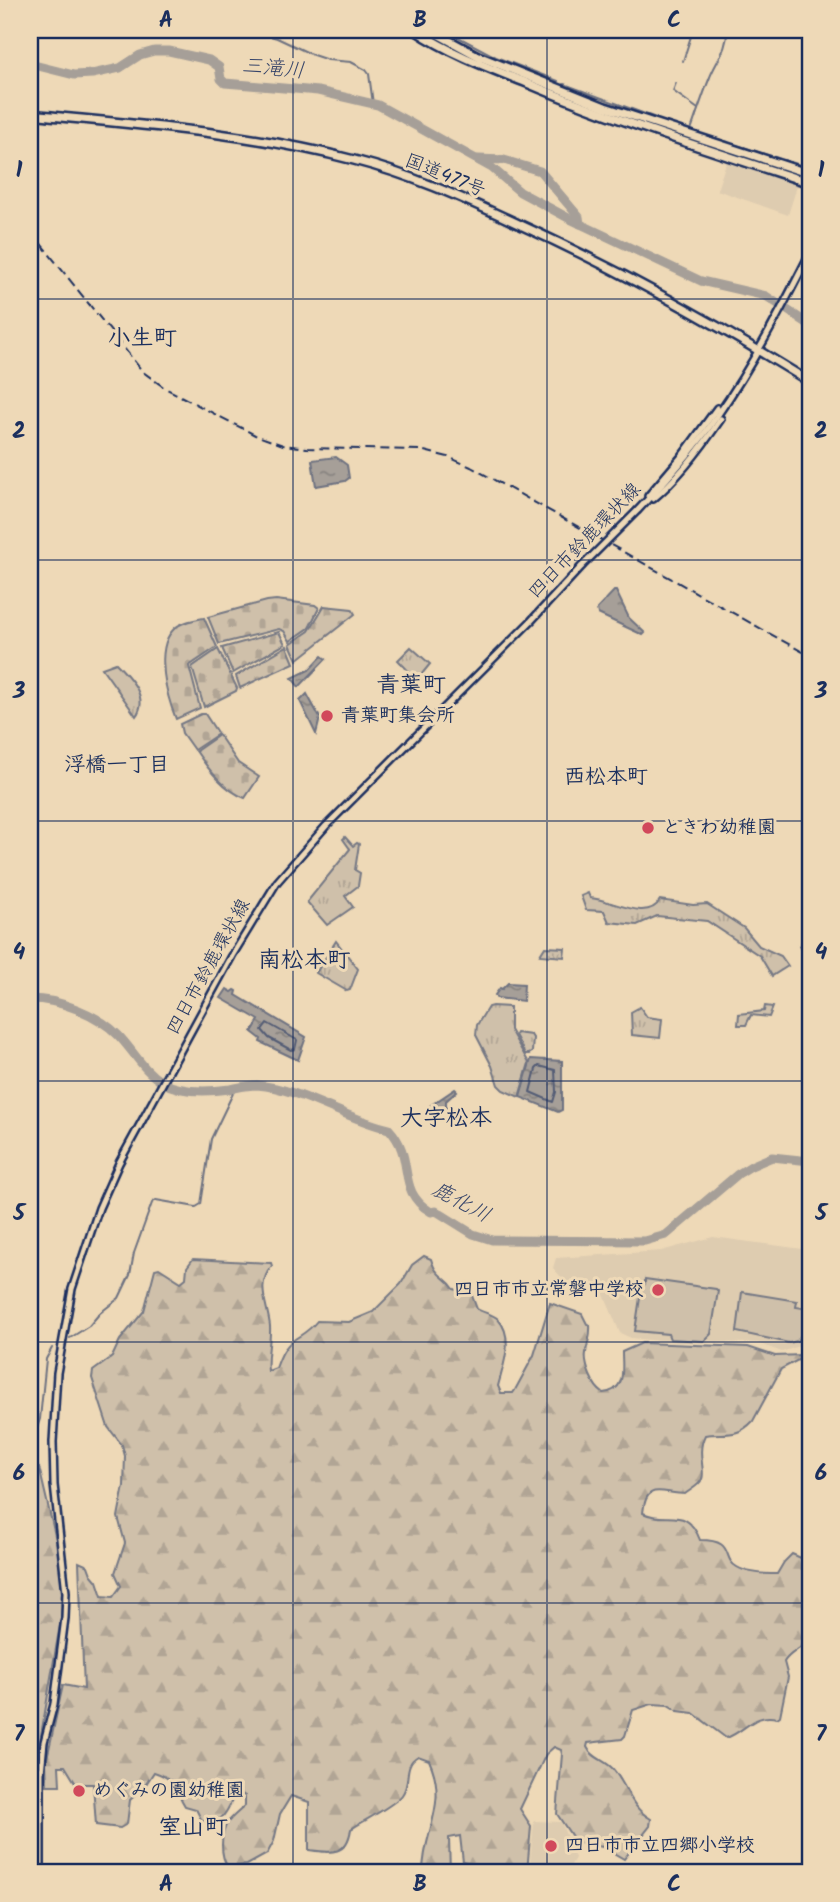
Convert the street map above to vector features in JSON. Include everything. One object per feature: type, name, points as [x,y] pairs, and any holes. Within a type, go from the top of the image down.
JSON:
[{"type":"highway","points":[[415,30],[481,64],[554,94],[654,131],[810,183]]},
{"type":"highway","points":[[430,30],[478,56],[605,107],[810,174]]},
{"type":"highway","name":"国道477号","points":[[30,114],[248,137],[302,147],[390,171],[470,202],[566,245],[670,298],[810,382]]},
{"type":"main road","name":"四日市鈴鹿環状線","points":[[41,1872],[41,1773],[44,1742],[54,1704],[66,1592],[53,1463],[58,1363],[72,1289],[89,1234],[119,1163],[261,906],[305,848],[684,460],[725,405],[810,253]]},
{"type":"main road","points":[[638,510],[717,408]]},
{"type":"main road","points":[[638,510],[665,489],[721,419]]},
{"type":"shaded area","points":[[727,160],[798,183],[788,215],[717,190]]},
{"type":"shaded area","points":[[713,1237],[810,1250],[810,1338],[807,1343],[782,1352],[757,1343],[668,1342],[631,1338],[620,1333],[602,1290],[570,1287],[553,1268],[556,1258],[661,1251]]},
{"type":"shaded area","name":"四日市市立四郷小学校","points":[[534,1821],[561,1822],[575,1858],[567,1872],[529,1872]]},
{"type":"green space","points":[[276,600],[315,605],[319,608],[309,628],[290,641],[284,631],[279,629],[219,644],[208,617]]},
{"type":"green space","points":[[324,606],[352,609],[355,614],[297,660],[290,644],[309,631]]},
{"type":"green space","points":[[204,618],[217,647],[189,666],[200,708],[176,719],[166,686],[164,649],[167,639],[176,627]]},
{"type":"green space","points":[[279,632],[285,644],[233,673],[222,648]]},
{"type":"green space","points":[[287,646],[294,663],[240,688],[236,676]]},
{"type":"green space","points":[[411,647],[430,664],[417,680],[398,660]]},
{"type":"green space","points":[[218,649],[237,688],[236,691],[204,707],[192,667]]},
{"type":"green space","points":[[116,663],[132,681],[139,695],[140,709],[136,716],[102,668]]},
{"type":"green space","points":[[205,714],[218,734],[194,750],[182,733],[180,724]]},
{"type":"green space","points":[[219,735],[238,763],[259,777],[245,798],[223,784],[196,751]]},
{"type":"green space","points":[[345,837],[353,846],[359,844],[355,870],[360,873],[358,886],[345,896],[353,907],[327,925],[307,902],[350,849],[343,839]]},
{"type":"green space","points":[[588,893],[590,898],[638,910],[654,907],[660,900],[693,905],[707,904],[744,928],[759,946],[781,956],[788,966],[772,976],[760,956],[707,921],[657,916],[637,925],[609,922],[604,911],[586,910],[581,896]]},
{"type":"green space","points":[[807,937],[810,938],[810,984],[805,986],[809,964],[799,946]]},
{"type":"green space","points":[[336,941],[358,969],[350,990],[347,991],[316,973]]},
{"type":"green space","points":[[545,947],[565,948],[564,957],[540,955]]},
{"type":"green space","points":[[765,1006],[773,1007],[769,1017],[751,1015],[746,1025],[738,1025],[739,1014],[764,1011]]},
{"type":"green space","points":[[488,1007],[510,1007],[510,1030],[529,1063],[519,1097],[498,1085],[492,1066],[476,1035],[477,1025]]},
{"type":"green space","points":[[640,1007],[647,1017],[662,1019],[660,1038],[632,1035],[631,1012]]},
{"type":"green space","points":[[516,1033],[531,1035],[532,1052],[525,1054]]},
{"type":"green space","points":[[424,1256],[431,1259],[439,1274],[454,1289],[471,1293],[477,1309],[496,1317],[503,1327],[507,1343],[498,1386],[501,1393],[513,1393],[515,1390],[534,1355],[550,1303],[582,1314],[590,1325],[586,1363],[593,1381],[603,1393],[620,1384],[622,1352],[642,1343],[748,1347],[775,1356],[801,1355],[802,1358],[781,1369],[753,1421],[747,1427],[736,1433],[705,1435],[701,1448],[703,1475],[699,1483],[685,1494],[652,1492],[645,1503],[643,1513],[689,1522],[700,1540],[719,1543],[732,1563],[746,1571],[777,1574],[792,1554],[810,1562],[810,1634],[808,1640],[784,1662],[788,1677],[780,1716],[756,1720],[726,1738],[693,1713],[678,1711],[668,1705],[652,1704],[633,1710],[622,1739],[588,1743],[589,1751],[613,1769],[633,1802],[651,1819],[650,1826],[624,1859],[603,1847],[579,1843],[557,1814],[562,1754],[561,1750],[554,1747],[546,1754],[520,1809],[531,1826],[527,1872],[511,1872],[463,1862],[460,1836],[449,1838],[450,1872],[423,1872],[436,1804],[436,1790],[429,1760],[418,1756],[410,1764],[402,1795],[351,1829],[346,1844],[337,1851],[309,1850],[309,1802],[291,1796],[280,1814],[274,1841],[267,1854],[247,1865],[228,1867],[222,1851],[222,1839],[228,1822],[245,1806],[245,1796],[236,1792],[222,1817],[208,1824],[201,1819],[196,1809],[185,1806],[174,1785],[167,1778],[154,1772],[144,1787],[130,1800],[127,1824],[120,1828],[96,1825],[93,1784],[76,1784],[65,1766],[59,1766],[60,1785],[47,1785],[46,1763],[63,1685],[84,1689],[79,1562],[88,1566],[102,1596],[113,1597],[121,1586],[115,1573],[125,1543],[118,1517],[124,1486],[125,1456],[122,1445],[108,1427],[92,1378],[93,1371],[112,1357],[120,1340],[144,1311],[155,1269],[159,1268],[181,1282],[186,1278],[187,1267],[193,1259],[271,1263],[263,1288],[270,1326],[268,1371],[276,1368],[288,1345],[317,1321],[349,1322],[373,1312],[401,1284],[412,1265]]},
{"type":"green space","points":[[645,1279],[716,1289],[718,1291],[711,1334],[704,1341],[670,1339],[668,1334],[635,1331]]},
{"type":"green space","points":[[742,1292],[797,1301],[796,1307],[810,1309],[810,1322],[797,1341],[789,1343],[737,1332]]},
{"type":"green space","points":[[39,1467],[57,1544],[62,1588],[61,1619],[34,1776],[35,1830],[30,1830],[30,1469]]},
{"type":"water","points":[[336,457],[347,465],[349,478],[316,486],[312,460]]},
{"type":"water","points":[[614,591],[629,618],[645,633],[643,635],[598,614],[597,609]]},
{"type":"water","points":[[322,656],[326,659],[299,687],[292,678],[309,670]]},
{"type":"water","points":[[307,694],[320,718],[316,734],[300,701]]},
{"type":"water","points":[[508,983],[524,984],[523,1001],[497,998],[495,995],[500,988]]},
{"type":"water","points":[[227,989],[237,991],[236,995],[306,1037],[298,1060],[260,1042],[261,1039],[252,1032],[259,1020],[221,998]]},
{"type":"water","points":[[531,1059],[562,1061],[562,1110],[558,1112],[520,1097]]},
{"type":"water","points":[[455,1089],[457,1091],[446,1101],[446,1108],[438,1114],[437,1109],[431,1109],[430,1106]]},
{"type":"waterway","points":[[249,30],[277,38],[313,55],[328,60],[351,62],[366,70],[369,74],[373,104]]},
{"type":"waterway","points":[[445,30],[496,57],[558,81]]},
{"type":"waterway","points":[[683,61],[693,30]]},
{"type":"waterway","points":[[691,130],[710,77],[724,49],[727,30]]},
{"type":"waterway","name":"三滝川","points":[[30,64],[74,75],[92,74],[120,68],[140,55],[169,51],[209,60],[219,67],[221,79],[225,83],[318,91],[378,105],[492,168],[520,192],[572,220],[701,281],[766,296],[810,325]]},
{"type":"waterway","points":[[676,83],[673,91],[698,109]]},
{"type":"waterway","points":[[564,84],[656,118]]},
{"type":"waterway","points":[[680,128],[728,142]]},
{"type":"waterway","points":[[733,144],[810,168]]},
{"type":"waterway","name":"三滝川","points":[[478,159],[504,160],[540,171],[579,217],[580,224]]},
{"type":"waterway","name":"鹿化川","points":[[30,999],[65,1005],[89,1014],[109,1027],[149,1072],[170,1086],[204,1091],[253,1085],[274,1088],[389,1129],[397,1140],[409,1184],[420,1203],[431,1212],[436,1211],[473,1234],[492,1240],[645,1241],[666,1235],[751,1166],[772,1157],[810,1161]]},
{"type":"waterway","points":[[70,1338],[89,1326],[119,1298],[130,1275],[134,1253],[152,1203],[156,1200],[196,1207],[201,1204],[211,1139],[236,1087]]},
{"type":"waterway","points":[[30,1434],[37,1428],[40,1419],[46,1359],[52,1348]]},
{"type":"railway","points":[[30,232],[143,372],[165,388],[255,435],[283,445],[307,448],[420,450],[448,457],[471,467],[810,656]]},
{"type":"place","name":"青葉町集会所","points":[[327,716]]},
{"type":"place","name":"ときわ幼稚園","points":[[648,828]]},
{"type":"place","name":"四日市市立常磐中学校","points":[[658,1290]]},
{"type":"place","name":"めぐみの園幼稚園","points":[[79,1791]]},
{"type":"place","name":"四日市市立四郷小学校","points":[[551,1846]]},
{"type":"district","name":"小生町","points":[[142,339]]},
{"type":"district","name":"青葉町","points":[[411,686]]},
{"type":"district","name":"浮橋一丁目","points":[[117,765]]},
{"type":"district","name":"西松本町","points":[[606,777]]},
{"type":"district","name":"南松本町","points":[[304,961]]},
{"type":"district","name":"大字松本","points":[[446,1119]]},
{"type":"district","name":"室山町","points":[[193,1828]]}]
